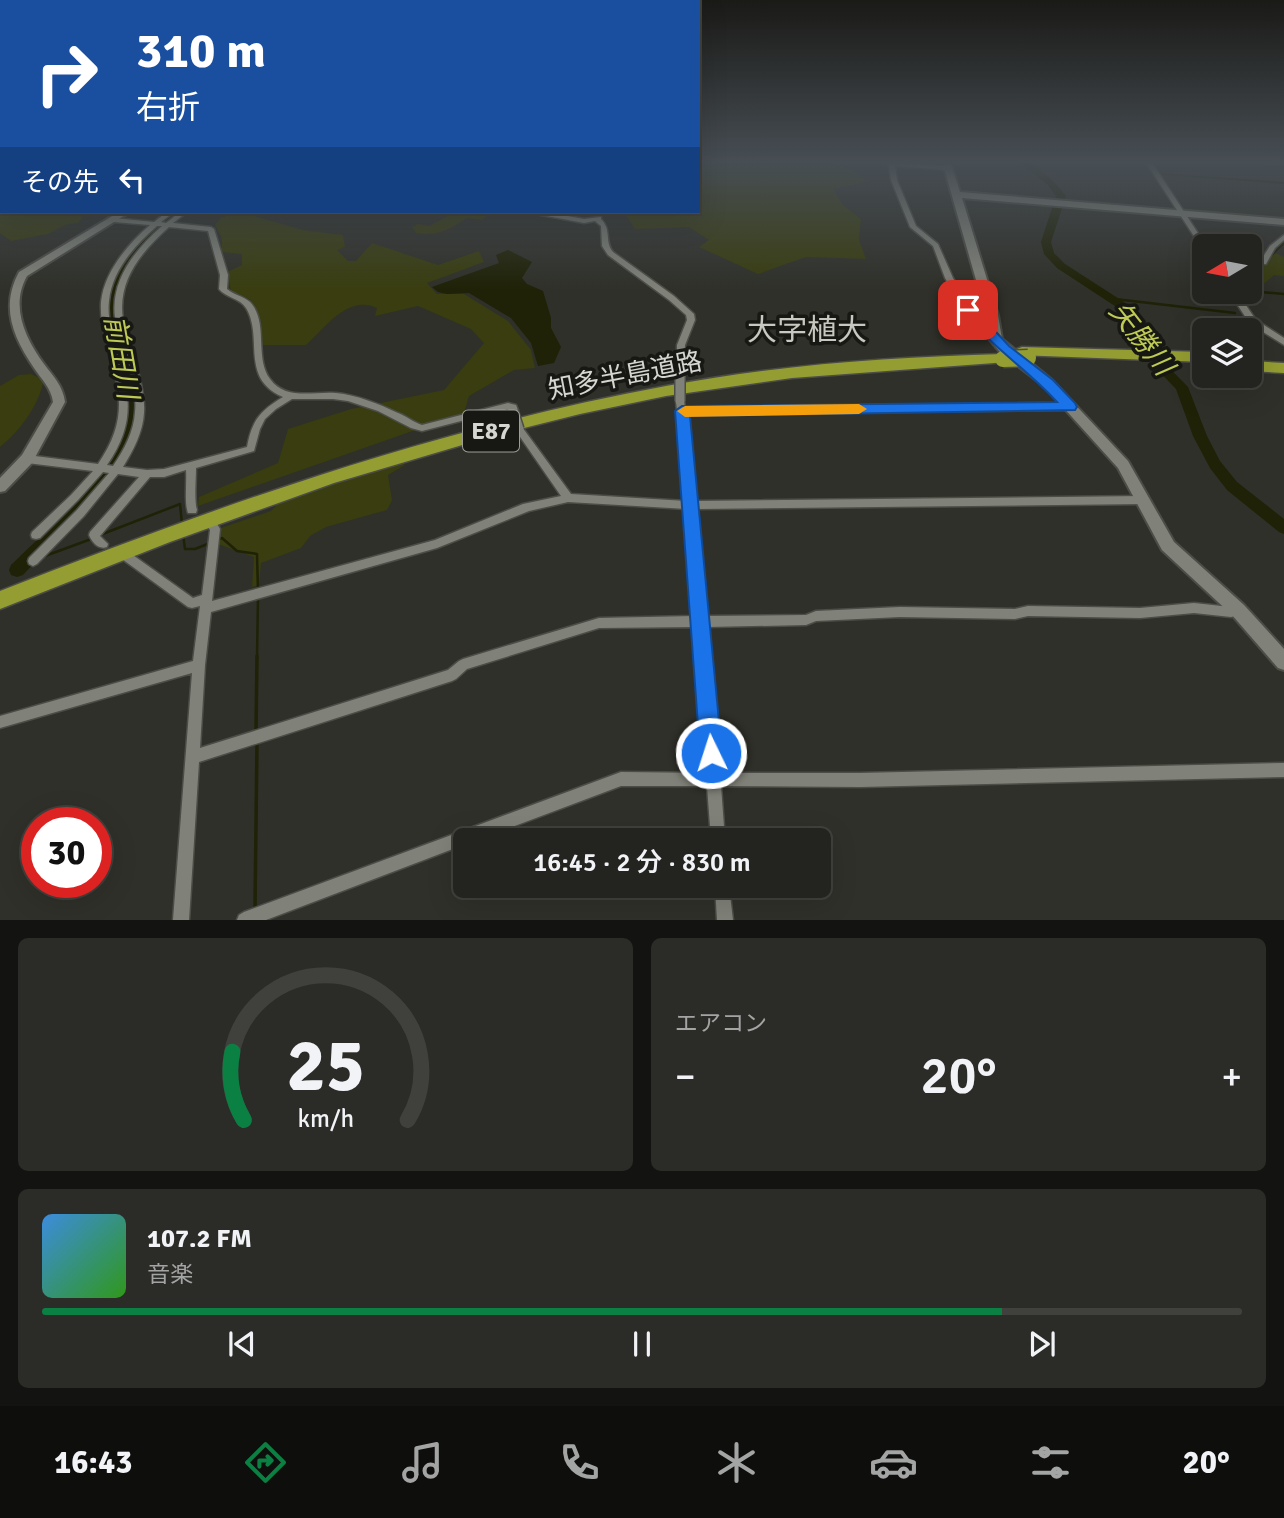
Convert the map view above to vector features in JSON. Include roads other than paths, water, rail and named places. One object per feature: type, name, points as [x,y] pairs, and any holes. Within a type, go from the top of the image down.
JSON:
[{"type":"highway","name":"知多半島道路","points":[[0,600],[243,507],[405,455],[547,417],[666,391],[768,376],[999,350]]},
{"type":"highway","name":"知多半島道路","points":[[0,592],[241,499],[354,461],[476,425],[630,391],[764,370],[888,357],[999,350],[1025,355],[1192,358]]},
{"type":"highway","name":"知多半島道路","points":[[1180,358],[1192,360]]},
{"type":"highway","points":[[1262,361],[1284,362]]},
{"type":"highway","points":[[1262,367],[1284,368]]},
{"type":"street","points":[[904,204],[913,227],[936,245],[949,278],[968,310],[999,350],[1048,383],[1123,465],[1168,546],[1238,610],[1284,662]]},
{"type":"street","points":[[960,204],[999,350]]},
{"type":"street","points":[[1068,204],[1284,222]]},
{"type":"street","points":[[1176,204],[1196,234]]},
{"type":"street","points":[[0,487],[27,459],[50,422],[59,401],[59,393],[30,353],[16,323],[13,290],[23,274],[31,268],[122,214]]},
{"type":"street","points":[[33,561],[118,469],[136,432],[141,402],[127,342],[119,322],[119,290],[133,260],[169,214]]},
{"type":"street","points":[[36,535],[102,467],[116,444],[124,410],[121,385],[104,316],[106,295],[116,269],[162,223],[180,214]]},
{"type":"street","points":[[547,214],[584,221],[598,220]]},
{"type":"street","points":[[593,214],[604,226],[605,247],[611,255],[640,274],[690,314],[691,320],[681,345],[681,406],[717,828]]},
{"type":"street","points":[[114,220],[205,227],[213,232],[224,278],[223,289],[227,295],[241,300],[249,307],[262,372],[272,387],[290,396],[344,397],[393,414],[422,428],[508,406],[513,410],[519,429],[568,498]]},
{"type":"street","points":[[1262,262],[1272,247],[1284,237]]},
{"type":"street","points":[[1241,304],[1253,321],[1284,342]]},
{"type":"street","points":[[27,459],[147,474],[191,466],[251,449],[253,429],[260,416],[290,396]]},
{"type":"street","points":[[681,406],[1070,407]]},
{"type":"street","points":[[191,466],[192,510]]},
{"type":"street","points":[[103,544],[94,535],[147,474]]},
{"type":"street","points":[[126,556],[192,603],[206,604],[438,544],[527,507],[568,498],[691,505],[1143,500]]},
{"type":"street","points":[[181,919],[199,665],[215,529],[211,524]]},
{"type":"street","points":[[193,757],[452,675],[463,666],[587,625],[806,620],[816,616],[900,612],[1015,614],[1028,611],[1140,613],[1152,610],[1238,610]]},
{"type":"street","points":[[0,722],[199,665]]},
{"type":"street","points":[[244,919],[621,779],[873,780],[1284,770]]},
{"type":"street","points":[[723,898],[724,919]]},
{"type":"waterway","name":"矢勝川","points":[[1058,204],[1046,242],[1049,254],[1061,266],[1123,306],[1134,338],[1182,387],[1200,436],[1215,464],[1232,486],[1284,528]]},
{"type":"waterway","name":"前田川","points":[[17,570],[98,484],[122,445],[130,424],[132,404],[111,315],[111,299],[121,269],[130,256],[153,231],[175,214]]},
{"type":"waterway","points":[[1269,258],[1283,244],[1284,239]]},
{"type":"waterway","points":[[1262,268],[1265,263]]},
{"type":"waterway","points":[[1262,292],[1284,294]]},
{"type":"waterway","points":[[1115,299],[1235,313]]},
{"type":"waterway","points":[[100,535],[180,504],[182,524]]},
{"type":"waterway","points":[[183,534],[185,549],[195,549],[210,543]]},
{"type":"waterway","points":[[45,556],[94,538]]},
{"type":"waterway","points":[[216,541],[222,538],[237,551],[257,554],[258,591]]},
{"type":"waterway","points":[[257,658],[258,597]]},
{"type":"waterway","points":[[256,731],[257,656]]},
{"type":"waterway","points":[[255,909],[257,741]]},
{"type":"district","name":"大字植大","points":[[807,330]]}]
